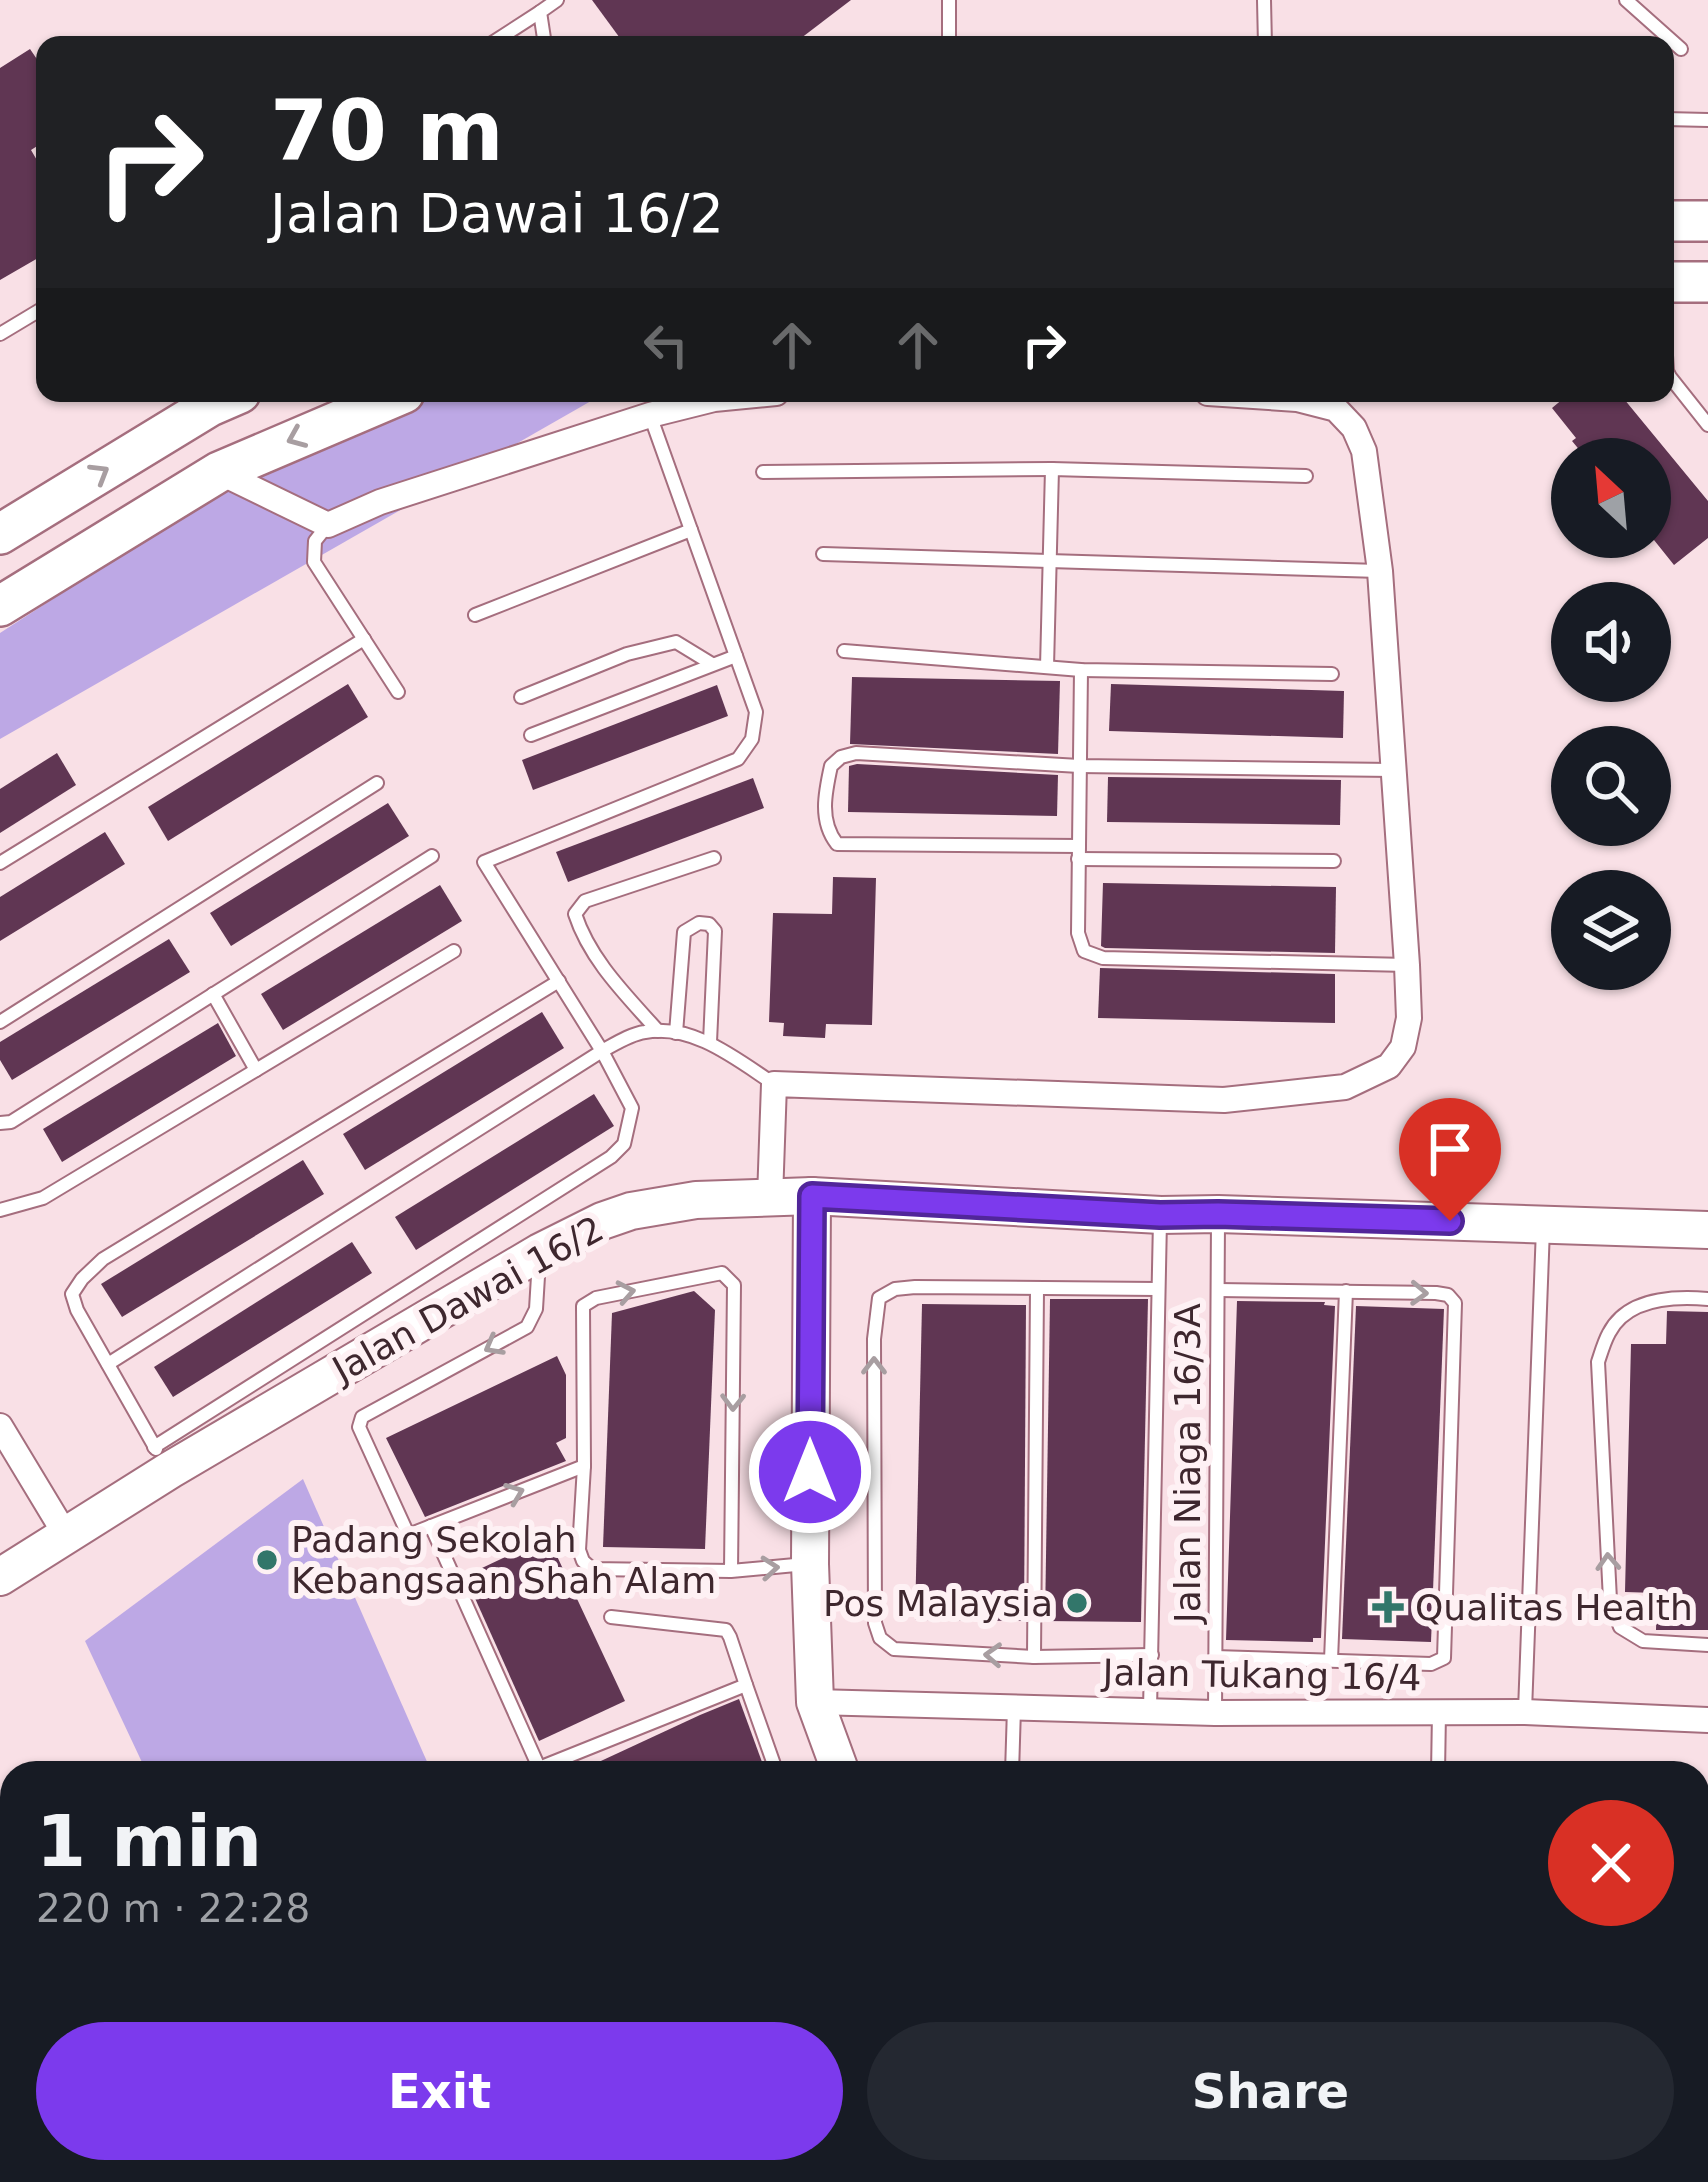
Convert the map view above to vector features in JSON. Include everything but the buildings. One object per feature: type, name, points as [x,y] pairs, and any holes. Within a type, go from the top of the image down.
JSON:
[{"type":"main road","points":[[1674,221],[1708,220]]},
{"type":"main road","points":[[1674,282],[1708,282]]},
{"type":"main road","points":[[0,534],[210,402]]},
{"type":"main road","points":[[0,606],[219,472],[383,402]]},
{"type":"street","points":[[219,472],[328,525],[380,502],[703,402]]},
{"type":"street","points":[[770,1198],[774,1084],[1224,1100],[1345,1088],[1389,1066],[1403,1047],[1409,1018],[1394,770],[1380,571],[1364,451],[1354,428],[1336,409],[1309,402]]},
{"type":"street","points":[[812,1196],[810,1564],[815,1702],[837,1761]]},
{"type":"street","name":"Jalan Dawai 16/2","points":[[0,1577],[67,1537],[162,1458],[540,1252],[631,1210],[696,1200],[812,1196],[1160,1215],[1708,1230]]},
{"type":"street","points":[[0,1426],[67,1537]]},
{"type":"street","name":"Jalan Tukang 16/4","points":[[815,1702],[1215,1713],[1525,1712],[1708,1720]]},
{"type":"lane","points":[[504,36],[557,0]]},
{"type":"lane","points":[[949,0],[950,36]]},
{"type":"lane","points":[[1264,0],[1265,36]]},
{"type":"lane","points":[[1626,0],[1666,36]]},
{"type":"lane","points":[[540,12],[544,36]]},
{"type":"lane","points":[[1674,43],[1681,49]]},
{"type":"lane","points":[[1674,119],[1708,120]]},
{"type":"lane","points":[[0,334],[36,312]]},
{"type":"lane","points":[[1674,382],[1708,425]]},
{"type":"lane","points":[[559,981],[103,1259],[82,1279],[72,1294],[77,1310],[162,1458],[624,1144],[632,1108],[602,1051],[559,981],[484,862],[738,760],[752,739],[756,712],[650,416]]},
{"type":"lane","points":[[1047,668],[1052,469]]},
{"type":"lane","points":[[763,472],[1052,469],[1306,476]]},
{"type":"lane","points":[[328,525],[315,542],[314,562],[398,692]]},
{"type":"lane","points":[[475,615],[691,530]]},
{"type":"lane","points":[[824,554],[1380,571]]},
{"type":"lane","points":[[0,863],[364,639]]},
{"type":"lane","points":[[521,697],[627,654],[676,642],[712,664]]},
{"type":"lane","points":[[844,652],[1081,670],[1332,674]]},
{"type":"lane","points":[[531,735],[736,656]]},
{"type":"lane","points":[[1081,670],[1078,933],[1084,951],[1102,958],[1406,965]]},
{"type":"lane","points":[[1334,861],[837,844],[826,828],[825,796],[830,766],[856,753],[1079,766],[1394,770]]},
{"type":"lane","points":[[0,1022],[377,783]]},
{"type":"lane","points":[[0,1123],[11,1122],[432,856]]},
{"type":"lane","points":[[658,1031],[599,962],[575,914],[585,901],[714,858]]},
{"type":"lane","points":[[676,1033],[684,932],[699,922],[709,924],[715,931],[710,1042]]},
{"type":"lane","points":[[0,1210],[44,1198],[454,951]]},
{"type":"lane","points":[[213,994],[256,1070]]},
{"type":"lane","points":[[108,1364],[602,1051],[642,1032],[676,1033],[710,1042],[774,1084]]},
{"type":"lane","name":"Jalan Niaga 16/3A","points":[[1215,1713],[1218,1214]]},
{"type":"lane","points":[[1150,1710],[1160,1215]]},
{"type":"lane","points":[[1525,1712],[1543,1224]]},
{"type":"lane","points":[[540,1252],[536,1310],[527,1327],[362,1417],[359,1427],[411,1534],[584,1466]]},
{"type":"lane","points":[[731,1571],[734,1285],[722,1273],[596,1298],[583,1306],[584,1466],[579,1550],[584,1561],[592,1569],[731,1571],[810,1564]]},
{"type":"lane","points":[[1152,1655],[1034,1657],[894,1649],[880,1638],[874,1623],[874,1339],[879,1298],[895,1289],[1157,1289]]},
{"type":"lane","points":[[1034,1657],[1037,1289]]},
{"type":"lane","points":[[1216,1658],[1431,1664],[1444,1658],[1454,1303],[1448,1295],[1436,1293],[1218,1290]]},
{"type":"lane","points":[[1331,1660],[1346,1291]]},
{"type":"lane","points":[[1708,1299],[1656,1300],[1629,1310],[1610,1329],[1598,1362],[1610,1600],[1620,1627],[1643,1641],[1708,1645]]},
{"type":"lane","points":[[431,1526],[536,1761]]},
{"type":"lane","points":[[611,1617],[726,1630],[773,1761]]},
{"type":"lane","points":[[562,1761],[746,1685]]},
{"type":"lane","points":[[1012,1761],[1014,1707]]},
{"type":"lane","points":[[1438,1761],[1439,1712]]},
{"type":"shaded area","points":[[408,402],[589,402],[0,739],[0,633],[248,473]]},
{"type":"shaded area","name":"Padang Sekolah Kebangsaan Shah Alam","points":[[303,1479],[427,1761],[141,1761],[85,1641]]},
{"type":"place","name":"Padang Sekolah Kebangsaan Shah Alam","points":[[267,1560]]},
{"type":"place","name":"Pos Malaysia","points":[[1077,1603]]},
{"type":"place","name":"Qualitas Health","points":[[1388,1607]]},
{"type":"route","points":[[810,1472],[812,1196],[1160,1215],[1450,1221]]}]
